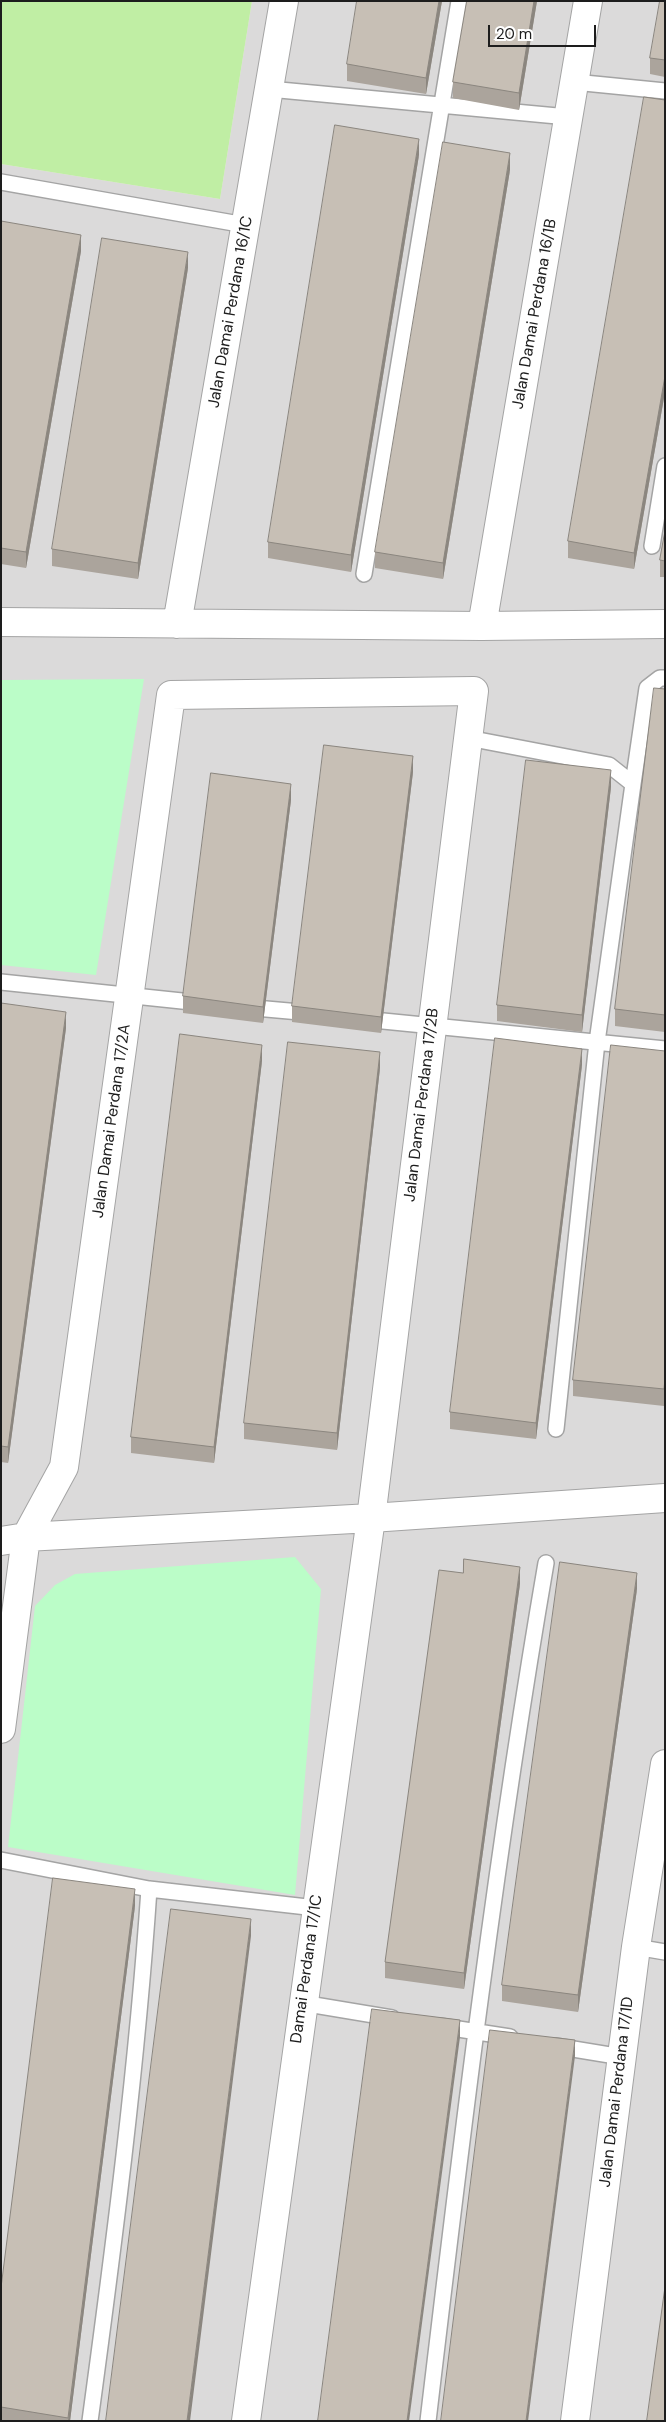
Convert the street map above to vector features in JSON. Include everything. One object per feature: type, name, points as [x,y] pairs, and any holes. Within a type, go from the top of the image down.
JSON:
[{"type":"street","name":"Jalan Damai Perdana 16/1C","points":[[177,624],[284,1]]},
{"type":"street","name":"Jalan Damai Perdana 16/1B","points":[[482,626],[588,1]]},
{"type":"street","points":[[1,622],[482,626],[665,624]]},
{"type":"street","name":"Jalan Damai Perdana 17/2A","points":[[14,1539],[64,1467],[171,695],[474,691]]},
{"type":"street","name":"Jalan Damai Perdana 17/2B","points":[[371,1518],[474,691]]},
{"type":"street","points":[[1,1729],[14,1539],[665,1498]]},
{"type":"street","name":"Damai Perdana 17/1C","points":[[246,2421],[302,2003],[371,1518]]},
{"type":"street","name":"Jalan Damai Perdana 17/1D","points":[[574,2421],[636,1947],[665,1764]]},
{"type":"lane","points":[[364,574],[459,1]]},
{"type":"lane","points":[[574,82],[665,90]]},
{"type":"lane","points":[[269,89],[568,117]]},
{"type":"lane","points":[[1,182],[246,225]]},
{"type":"lane","points":[[652,546],[665,466]]},
{"type":"lane","points":[[556,1429],[597,1042],[633,784],[647,688],[660,678],[665,678]]},
{"type":"lane","points":[[468,738],[609,765],[633,784]]},
{"type":"lane","points":[[1,982],[325,1015]]},
{"type":"lane","points":[[344,1017],[665,1049]]},
{"type":"lane","points":[[428,2421],[475,2030],[523,1698],[546,1563]]},
{"type":"lane","points":[[1,1860],[149,1889],[316,1908]]},
{"type":"lane","points":[[90,2421],[112,2257],[144,1957],[149,1889]]},
{"type":"lane","points":[[636,1947],[665,1952]]},
{"type":"lane","points":[[302,2003],[407,2021]]},
{"type":"lane","points":[[426,2024],[475,2030],[524,2040]]},
{"type":"lane","points":[[544,2044],[622,2057]]},
{"type":"shaded area","points":[[252,1],[665,1],[665,2421],[1,2421],[1,164],[220,199]]},
{"type":"green space","points":[[1,1],[252,1],[220,199],[1,164]]},
{"type":"green space","points":[[144,679],[96,975],[1,965],[1,680]]},
{"type":"green space","points":[[295,1557],[321,1589],[295,1895],[8,1847],[35,1606],[55,1585],[75,1574]]},
{"type":"building","points":[[357,1],[439,1],[426,78],[347,64]]},
{"type":"building","points":[[467,1],[534,1],[519,93],[453,82]]},
{"type":"building","points":[[660,1],[665,1],[665,60],[650,58]]},
{"type":"building","points":[[644,97],[665,100],[665,376],[634,553],[568,541]]},
{"type":"building","points":[[335,125],[419,139],[351,555],[268,542]]},
{"type":"building","points":[[443,142],[510,153],[443,563],[375,552]]},
{"type":"building","points":[[1,221],[81,235],[26,552],[1,548]]},
{"type":"building","points":[[102,238],[188,252],[138,563],[52,549]]},
{"type":"building","points":[[665,531],[665,561],[660,560]]},
{"type":"building","points":[[654,688],[665,689],[665,1015],[615,1009]]},
{"type":"building","points":[[324,745],[413,756],[381,1017],[292,1006]]},
{"type":"building","points":[[526,760],[611,770],[582,1015],[497,1005]]},
{"type":"building","points":[[211,773],[291,784],[263,1007],[183,996]]},
{"type":"building","points":[[1,1003],[66,1012],[8,1447],[1,1446]]},
{"type":"building","points":[[180,1034],[262,1045],[214,1447],[131,1437]]},
{"type":"building","points":[[495,1038],[582,1049],[536,1423],[450,1412]]},
{"type":"building","points":[[288,1042],[380,1052],[337,1433],[244,1423]]},
{"type":"building","points":[[611,1045],[665,1051],[664,1389],[573,1380]]},
{"type":"building","points":[[464,1559],[520,1567],[464,1973],[385,1962],[439,1570],[463,1573]]},
{"type":"building","points":[[560,1562],[637,1573],[578,1995],[502,1985]]},
{"type":"building","points":[[53,1878],[135,1889],[68,2418],[1,2407],[1,2288]]},
{"type":"building","points":[[171,1909],[251,1919],[187,2421],[106,2421]]},
{"type":"building","points":[[372,2009],[460,2020],[407,2421],[318,2421]]},
{"type":"building","points":[[490,2030],[575,2040],[526,2421],[441,2421]]},
{"type":"building","points":[[665,2287],[665,2421],[647,2421]]}]
